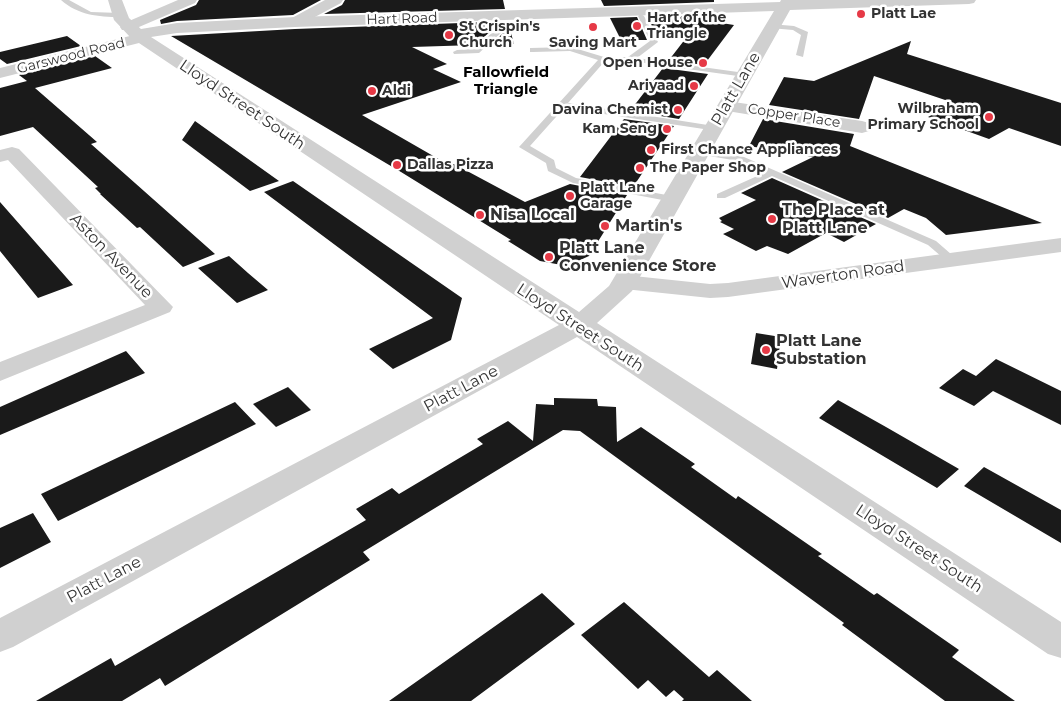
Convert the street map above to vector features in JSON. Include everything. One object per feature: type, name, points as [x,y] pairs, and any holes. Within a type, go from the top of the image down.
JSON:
[{"type":"street","name":"Garswood Road","points":[[0,73],[190,0]]},
{"type":"street","points":[[295,22],[336,0]]},
{"type":"street","name":"Hart Road","points":[[128,23],[177,28],[786,3],[969,0]]},
{"type":"street","name":"Platt Lane","points":[[0,636],[578,326],[619,291],[786,3]]},
{"type":"street","name":"Lloyd Street South","points":[[128,23],[578,326],[1061,642]]},
{"type":"street","name":"Copper Place","points":[[727,106],[862,127]]},
{"type":"street","name":"Aston Avenue","points":[[0,156],[12,153],[161,307],[0,372]]},
{"type":"street","name":"Waverton Road","points":[[624,282],[710,291],[728,290],[1061,245]]},
{"type":"lane","points":[[64,0],[83,13],[128,23]]},
{"type":"lane","points":[[630,59],[654,42],[641,16]]},
{"type":"lane","points":[[457,52],[476,51],[498,32],[495,21]]},
{"type":"lane","points":[[773,26],[791,27],[801,30],[805,34],[800,55]]},
{"type":"lane","points":[[533,50],[571,49],[603,59],[630,59],[745,75]]},
{"type":"lane","points":[[603,59],[524,147],[551,162],[551,169],[573,180],[674,199]]},
{"type":"lane","points":[[562,105],[714,129]]},
{"type":"lane","points":[[700,152],[741,159],[772,172],[932,243],[953,260]]},
{"type":"lane","points":[[721,196],[772,172]]},
{"type":"building","points":[[199,0],[321,0],[293,15],[177,21],[161,24],[160,20],[196,5]]},
{"type":"building","points":[[345,0],[503,0],[505,9],[324,14],[342,5]]},
{"type":"building","points":[[601,0],[714,0],[714,2],[604,6]]},
{"type":"building","points":[[715,15],[715,22],[734,25],[704,65],[669,60],[686,38],[659,39],[647,17]]},
{"type":"building","points":[[637,17],[647,40],[621,40],[610,18]]},
{"type":"building","points":[[489,22],[492,30],[475,45],[412,47],[447,64],[433,69],[461,82],[362,115],[449,165],[454,164],[525,202],[570,184],[627,195],[589,256],[567,266],[540,261],[508,241],[511,240],[401,172],[171,36],[295,29]]},
{"type":"building","points":[[501,22],[508,22],[514,44],[491,45],[503,33]]},
{"type":"building","points":[[67,36],[81,46],[7,64],[0,59],[0,52]]},
{"type":"building","points":[[911,41],[907,54],[1061,103],[1061,146],[1009,128],[989,139],[928,117],[954,103],[874,76],[859,119],[769,105],[784,77],[814,81]]},
{"type":"building","points":[[95,56],[112,68],[35,88],[97,142],[91,144],[215,254],[183,267],[140,227],[137,228],[100,194],[95,188],[98,187],[33,127],[0,136],[0,88],[27,81],[19,75]]},
{"type":"building","points":[[663,68],[708,74],[679,119],[630,111]]},
{"type":"building","points":[[624,119],[674,126],[633,187],[580,177]]},
{"type":"building","points":[[763,119],[854,134],[850,146],[1042,223],[946,235],[926,218],[904,209],[888,218],[782,172],[813,157],[749,146]]},
{"type":"building","points":[[195,121],[279,181],[250,191],[182,140]]},
{"type":"building","name":"The Place at Platt Lane","points":[[772,178],[876,224],[844,242],[826,233],[788,254],[767,246],[756,251],[723,234],[734,229],[720,222],[722,221],[719,218],[756,200],[741,193]]},
{"type":"building","points":[[293,181],[462,298],[451,340],[393,369],[369,349],[433,318],[264,192]]},
{"type":"building","points":[[0,202],[73,285],[38,298],[0,251]]},
{"type":"building","points":[[229,256],[268,290],[237,303],[198,268]]},
{"type":"building","name":"Platt Lane Substation","points":[[756,333],[781,337],[777,369],[751,364]]},
{"type":"building","points":[[126,351],[145,373],[0,435],[0,407]]},
{"type":"building","points":[[996,359],[1061,391],[1061,425],[993,391],[974,406],[939,388],[963,369],[976,376]]},
{"type":"building","points":[[288,387],[311,410],[276,427],[253,404]]},
{"type":"building","points":[[554,398],[597,399],[598,406],[616,407],[617,442],[641,427],[695,464],[691,467],[736,499],[738,496],[822,554],[818,556],[874,595],[877,593],[959,650],[952,657],[1015,701],[945,701],[842,625],[844,623],[580,431],[563,430],[363,552],[370,560],[165,686],[160,678],[122,701],[36,701],[111,658],[115,666],[366,520],[356,509],[392,488],[399,494],[483,444],[477,439],[508,421],[533,441],[536,404],[554,405]]},
{"type":"building","points":[[838,400],[959,469],[937,488],[819,418]]},
{"type":"building","points":[[235,402],[256,424],[58,521],[41,494]]},
{"type":"building","points":[[984,467],[1061,510],[1061,543],[964,486]]},
{"type":"building","points":[[33,513],[51,542],[0,568],[0,528]]},
{"type":"building","points":[[542,593],[575,624],[471,701],[389,701]]},
{"type":"building","points":[[624,602],[709,677],[717,670],[752,701],[682,701],[684,699],[674,690],[666,697],[648,680],[638,689],[581,635]]},
{"type":"place","name":"Platt Lae","points":[[861,14]]},
{"type":"place","name":"Hart of the Triangle","points":[[637,26]]},
{"type":"place","name":"Saving Mart","points":[[593,27]]},
{"type":"place","name":"St Crispin's Church","points":[[449,35]]},
{"type":"place","name":"Open House","points":[[703,63]]},
{"type":"place","name":"Ariyaad","points":[[694,86]]},
{"type":"place","name":"Aldi","points":[[372,91]]},
{"type":"place","name":"Davina Chemist","points":[[678,110]]},
{"type":"place","name":"Wilbraham Primary School","points":[[989,117]]},
{"type":"place","name":"Kam Seng","points":[[667,129]]},
{"type":"place","name":"First Chance Appliances","points":[[651,150]]},
{"type":"place","name":"Dallas Pizza","points":[[397,165]]},
{"type":"place","name":"The Paper Shop","points":[[640,168]]},
{"type":"place","name":"Platt Lane Garage","points":[[570,196]]},
{"type":"place","name":"Nisa Local","points":[[480,215]]},
{"type":"place","name":"The Place at Platt Lane","points":[[772,219]]},
{"type":"place","name":"Martin's","points":[[605,226]]},
{"type":"place","name":"Platt Lane Convenience Store","points":[[549,257]]},
{"type":"place","name":"Platt Lane Substation","points":[[766,350]]},
{"type":"district","name":"Fallowfield Triangle","points":[[506,82]]}]
